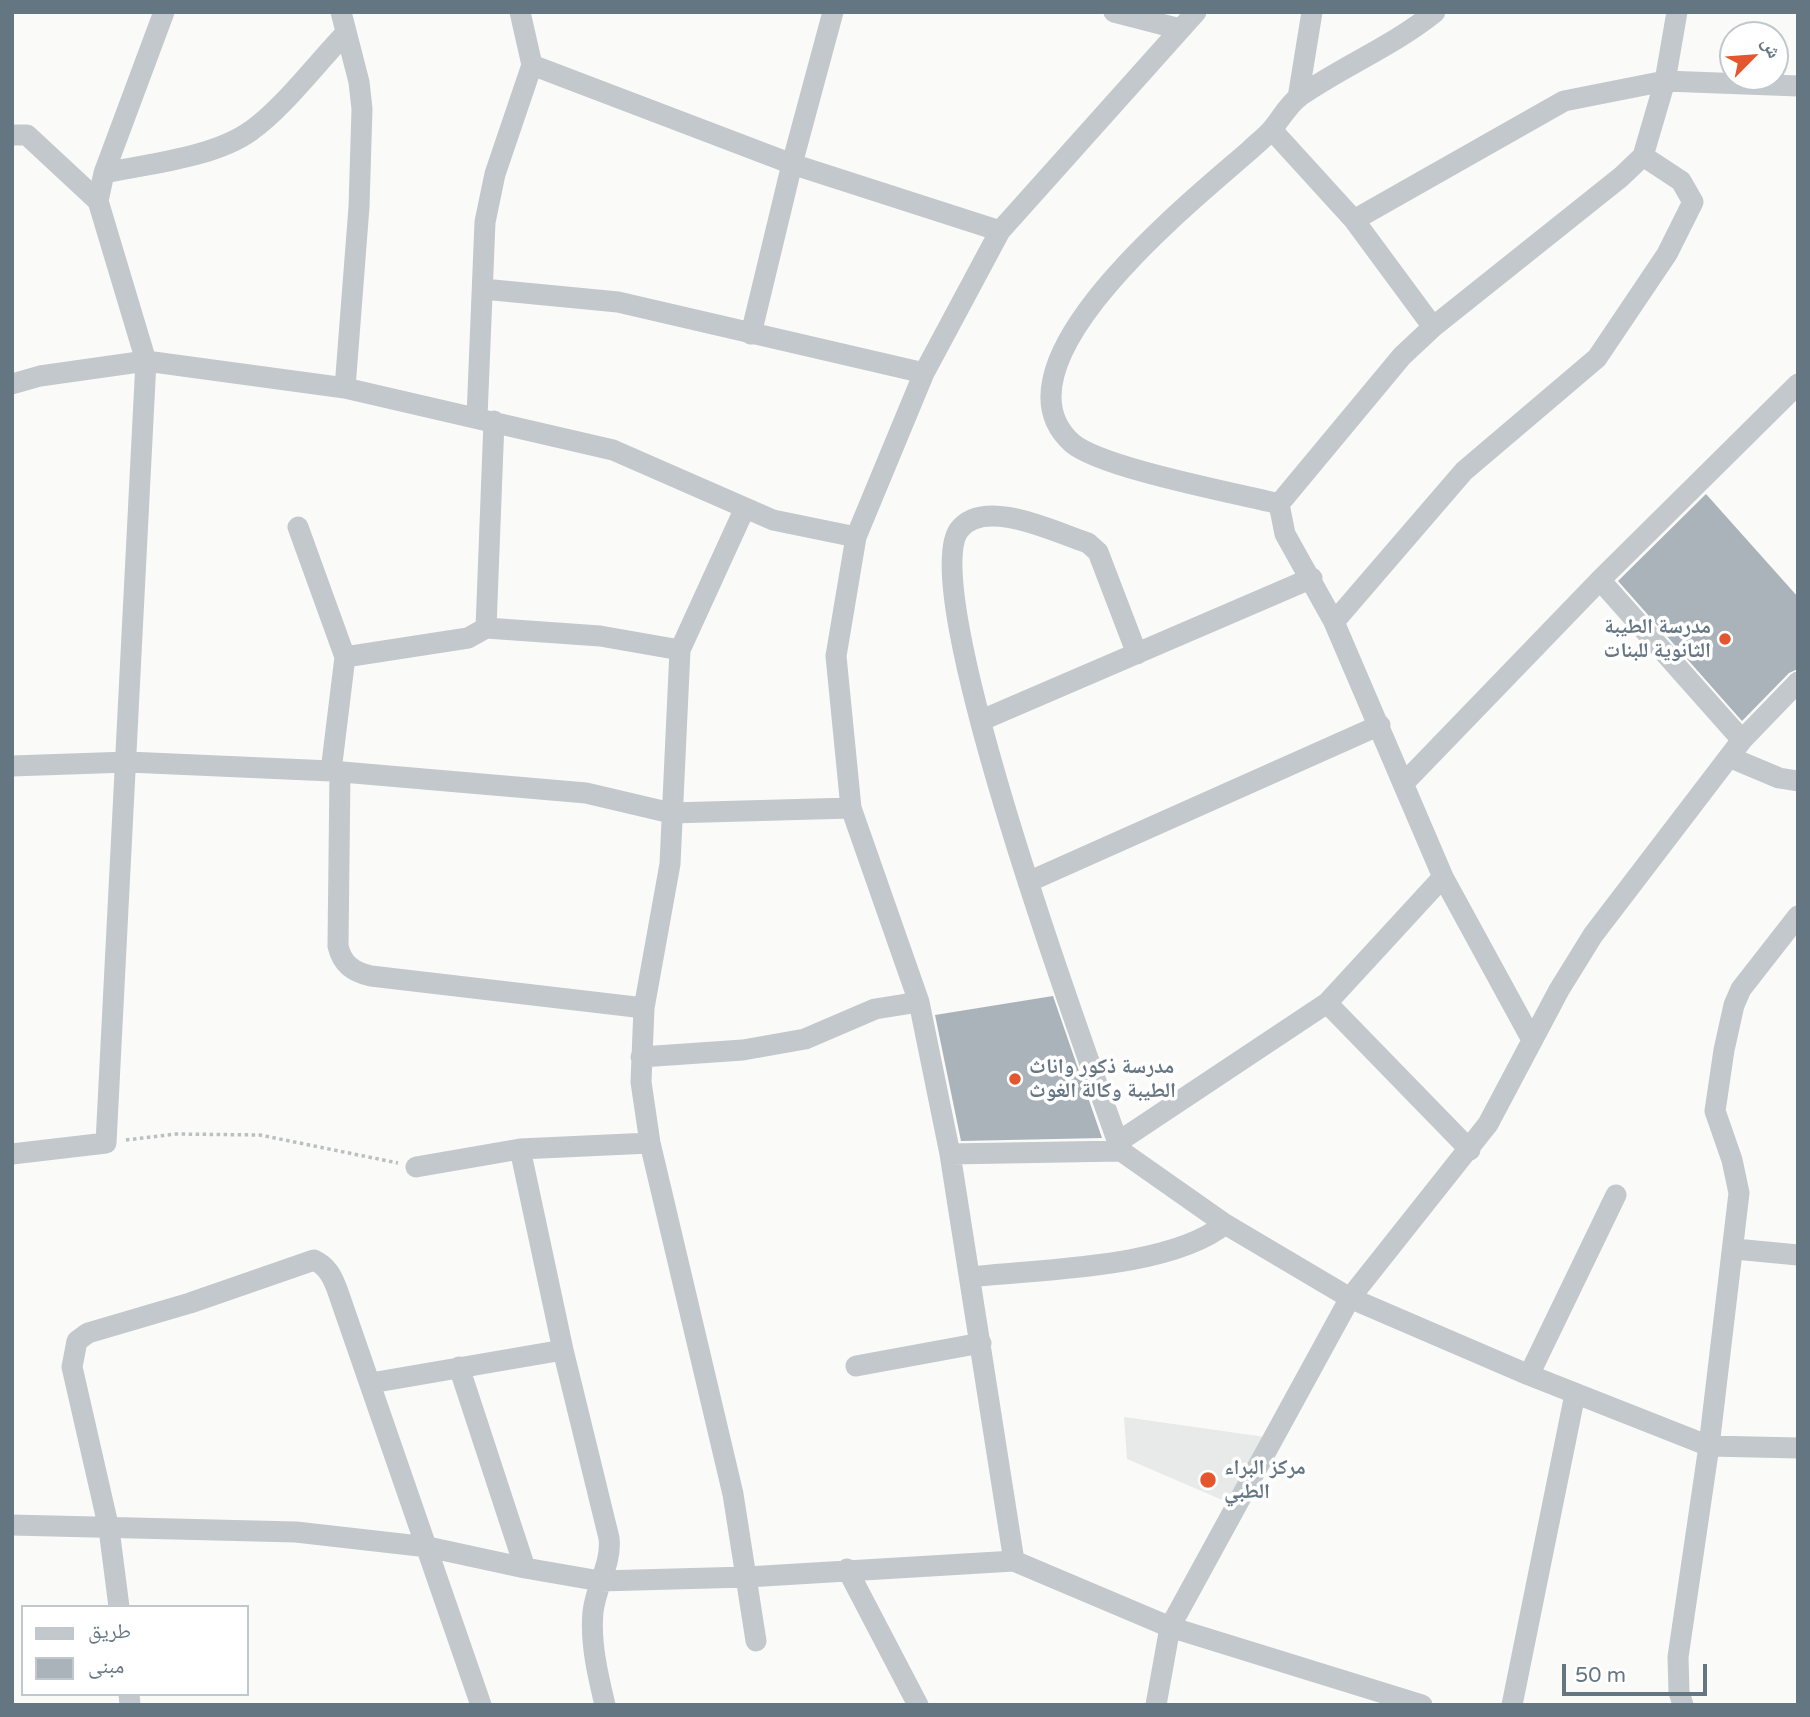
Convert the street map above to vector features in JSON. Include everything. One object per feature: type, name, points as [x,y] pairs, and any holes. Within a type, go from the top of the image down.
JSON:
[{"type":"street","points":[[12,1154],[106,1143],[128,762],[146,361],[98,201],[104,173],[164,12]]},
{"type":"street","points":[[341,12],[359,82],[362,109],[359,207],[345,388]]},
{"type":"street","points":[[486,628],[483,289],[485,222],[490,193],[532,65],[520,12]]},
{"type":"street","points":[[751,334],[792,164],[833,12]]},
{"type":"street","points":[[1114,12],[1180,29]]},
{"type":"street","points":[[1014,1561],[950,1154],[919,1002],[851,808],[836,656],[856,537],[924,373],[1000,231],[1196,12]]},
{"type":"street","points":[[1298,98],[1312,12]]},
{"type":"street","points":[[1279,505],[1105,460],[1073,444],[1056,423],[1051,398],[1058,362],[1084,313],[1115,275],[1272,130],[1298,98],[1391,43],[1435,12]]},
{"type":"street","points":[[1279,505],[1377,385],[1433,327],[1643,156],[1665,80],[1677,12]]},
{"type":"street","points":[[104,173],[190,155],[242,137],[259,125],[345,34]]},
{"type":"street","points":[[532,65],[792,164],[1000,231]]},
{"type":"street","points":[[1354,219],[1563,101],[1665,80],[1798,86]]},
{"type":"street","points":[[1272,130],[1354,219],[1433,327]]},
{"type":"street","points":[[12,135],[27,135],[98,201]]},
{"type":"street","points":[[1334,622],[1464,471],[1572,382],[1597,358],[1639,298],[1667,254],[1693,202],[1681,181],[1643,156]]},
{"type":"street","points":[[483,289],[618,302],[924,373]]},
{"type":"street","points":[[12,384],[40,376],[146,361],[345,388],[613,450],[671,473],[744,510],[783,523],[856,537]]},
{"type":"street","points":[[1403,784],[1600,580],[1796,390]]},
{"type":"street","points":[[1279,505],[1285,534],[1312,578],[1334,622],[1443,877],[1532,1040]]},
{"type":"street","points":[[744,510],[680,650],[670,813],[670,864],[644,1008],[641,1082],[650,1143],[733,1494],[756,1642]]},
{"type":"street","points":[[1137,654],[1098,552],[1088,543],[1011,518],[989,514],[974,519],[960,529],[953,543],[955,607],[999,790],[1119,1147],[1225,1224],[1350,1298],[1529,1376],[1709,1446],[1798,1448]]},
{"type":"street","points":[[298,527],[345,657],[335,772],[338,946],[345,964],[352,970],[370,976],[644,1008]]},
{"type":"street","points":[[982,720],[1312,578]]},
{"type":"street","points":[[1600,580],[1735,749],[1786,780],[1798,781]]},
{"type":"street","points":[[345,657],[468,638],[486,628],[600,636],[680,650]]},
{"type":"street","points":[[1156,1705],[1170,1627],[1350,1298],[1470,1150],[1506,1093],[1532,1040],[1593,935],[1735,749],[1798,682]]},
{"type":"street","points":[[1028,882],[1380,725]]},
{"type":"street","points":[[12,766],[128,762],[335,772],[586,793],[670,813],[851,808]]},
{"type":"street","points":[[950,1154],[1119,1147],[1326,1003],[1443,877]]},
{"type":"street","points":[[1683,1705],[1679,1692],[1678,1657],[1735,1248],[1738,1183],[1714,1111],[1718,1078],[1734,1005],[1741,989],[1798,916]]},
{"type":"street","points":[[641,1058],[743,1050],[804,1039],[875,1009],[919,1002]]},
{"type":"street","points":[[1326,1003],[1470,1150]]},
{"type":"street","points":[[416,1167],[520,1149],[650,1143]]},
{"type":"street","points":[[520,1149],[563,1350],[610,1538],[609,1562],[600,1581],[593,1625],[605,1705]]},
{"type":"street","points":[[1529,1376],[1616,1195]]},
{"type":"street","points":[[971,1277],[1117,1261],[1192,1245],[1208,1238],[1225,1224]]},
{"type":"street","points":[[1735,1248],[1798,1255]]},
{"type":"street","points":[[118,1605],[110,1529],[72,1367],[77,1340],[88,1333],[190,1303],[314,1260],[331,1274],[481,1705]]},
{"type":"street","points":[[856,1366],[981,1343]]},
{"type":"street","points":[[371,1383],[563,1350]]},
{"type":"street","points":[[459,1367],[525,1568]]},
{"type":"street","points":[[1512,1705],[1575,1394]]},
{"type":"street","points":[[12,1525],[296,1532],[428,1547],[600,1581],[747,1577],[1014,1561],[1170,1627],[1422,1705]]},
{"type":"street","points":[[847,1569],[918,1705]]},
{"type":"path","points":[[106,1143],[176,1134],[260,1135],[416,1167]]},
{"type":"shaded area","name":"مركز البراء الطبي","points":[[1124,1417],[1265,1437],[1227,1502],[1127,1459]]},
{"type":"building","name":"مدرسة الطيبة الثانوية للبنات","points":[[1706,494],[1798,597],[1798,669],[1789,673],[1742,721],[1618,581]]},
{"type":"building","name":"مدرسة ذكور واناث الطيبة وكالة الغوث","points":[[1053,996],[1102,1138],[961,1141],[935,1015]]},
{"type":"place","name":"مدرسة الطيبة الثانوية للبنات","points":[[1725,639]]},
{"type":"place","name":"مدرسة ذكور واناث الطيبة وكالة الغوث","points":[[1015,1079]]},
{"type":"place","name":"مركز البراء الطبي","points":[[1208,1480]]}]
